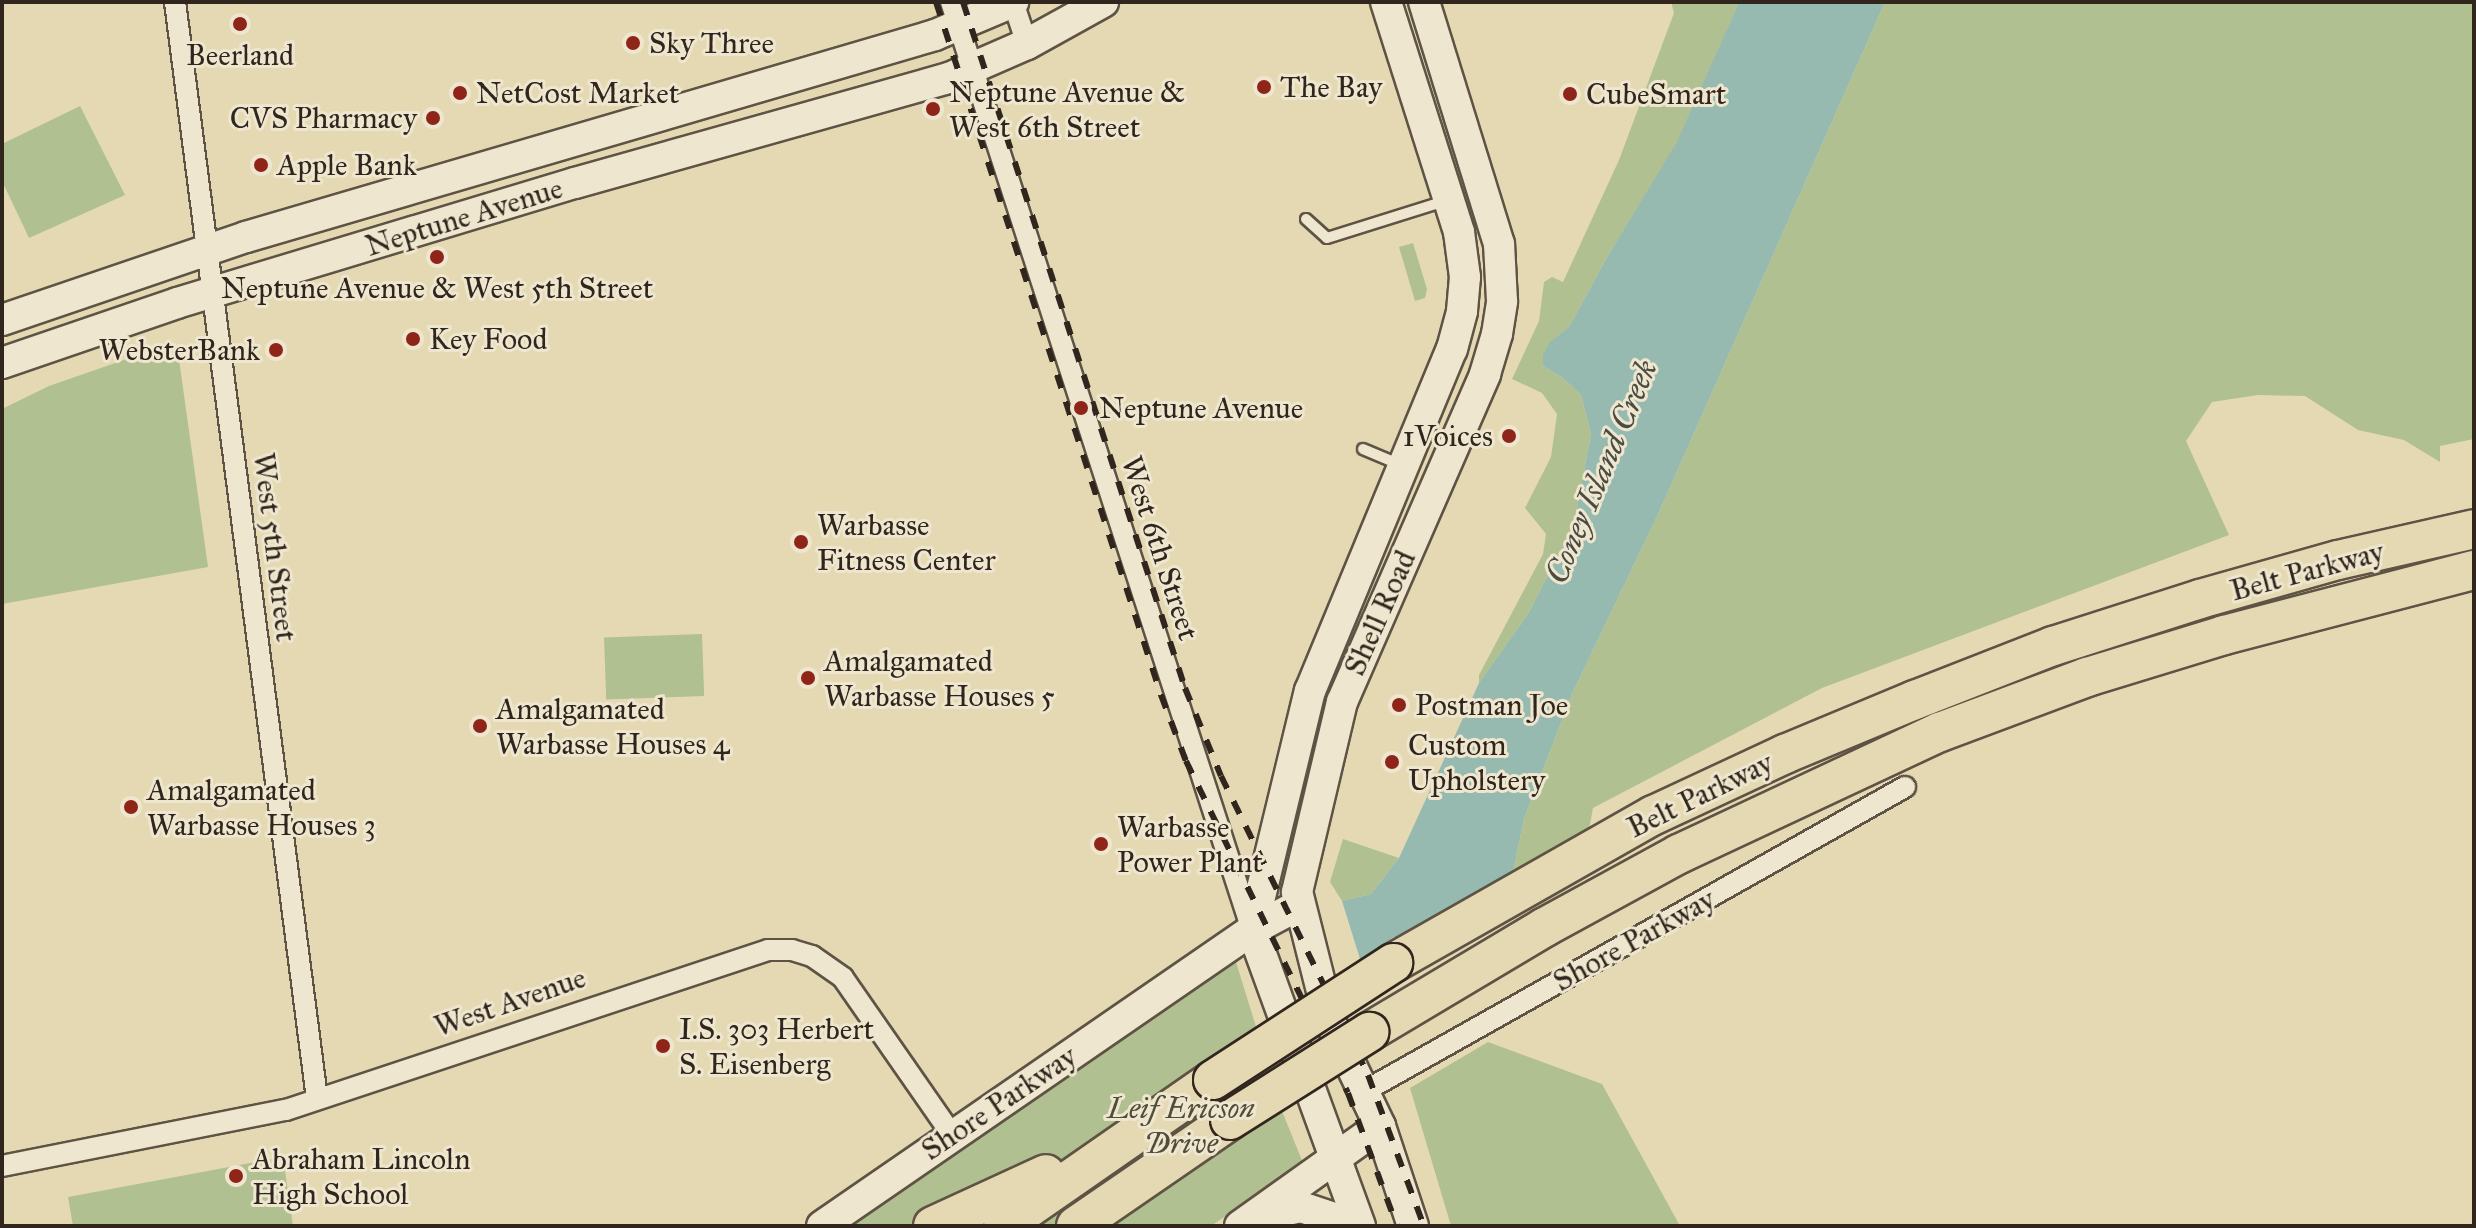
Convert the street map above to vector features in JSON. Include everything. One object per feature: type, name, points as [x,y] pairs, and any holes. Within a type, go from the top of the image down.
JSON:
[{"type":"highway","name":"Belt Parkway","points":[[1003,1226],[1135,1132],[1393,963],[1654,815],[1785,754],[2053,646],[2338,560],[2474,529]]},
{"type":"highway","name":"Belt Parkway","points":[[1076,1226],[1230,1120],[1414,1003],[1612,890],[1809,790],[1940,732],[2087,677],[2224,635],[2474,570]]},
{"type":"highway","points":[[933,1226],[1135,1132]]},
{"type":"main road","name":"Neptune Avenue","points":[[2,320],[207,249],[955,14],[1013,2]]},
{"type":"main road","name":"Neptune Avenue","points":[[2,363],[77,334],[213,292],[973,69],[1027,44],[1103,2]]},
{"type":"main road","name":"Shell Road","points":[[1252,930],[1310,691],[1452,349],[1462,311],[1464,255],[1386,2]]},
{"type":"main road","name":"Shell Road","points":[[1413,1226],[1380,1126],[1329,1019],[1299,905],[1300,878],[1342,702],[1485,374],[1499,323],[1502,267],[1497,231],[1424,2]]},
{"type":"main road","name":"Shore Parkway","points":[[822,1226],[1252,930],[1299,905]]},
{"type":"main road","points":[[1252,930],[1359,1226]]},
{"type":"main road","points":[[1246,1222],[1380,1126]]},
{"type":"main road","points":[[1246,1222],[1301,1207],[1359,1226]]},
{"type":"street","name":"West 5th Street","points":[[175,2],[317,1099]]},
{"type":"street","points":[[1013,2],[1027,44]]},
{"type":"street","name":"West 6th Street","points":[[955,14],[1252,930]]},
{"type":"street","name":"Shore Parkway","points":[[1363,1092],[1905,787]]},
{"type":"street","name":"West Avenue","points":[[2,1166],[286,1110],[751,954],[792,950],[812,956],[843,978],[952,1135]]},
{"type":"lane","points":[[1306,219],[1327,238],[1449,199]]},
{"type":"lane","points":[[1363,449],[1404,466]]},
{"type":"green space","points":[[1671,2],[1739,2],[1678,142],[1606,259],[1569,327],[1550,343],[1543,366],[1563,378],[1581,395],[1591,434],[1574,524],[1528,614],[1479,683],[1479,675],[1543,554],[1546,534],[1525,508],[1551,457],[1557,414],[1542,393],[1512,379],[1539,321],[1544,282],[1552,277],[1563,282],[1619,160],[1674,13]]},
{"type":"green space","points":[[1885,2],[2474,2],[2474,439],[2440,446],[2440,462],[2404,440],[2358,430],[2305,396],[2258,395],[2212,402],[2186,441],[2229,535],[1822,688],[1593,808],[1587,840],[1511,882],[1524,819],[1572,694],[1660,510]]},
{"type":"green space","points":[[80,106],[125,195],[29,238],[2,181],[2,144]]},
{"type":"green space","points":[[1413,243],[1427,289],[1425,298],[1415,301],[1399,247]]},
{"type":"green space","points":[[167,345],[178,352],[208,567],[2,604],[2,409],[49,386]]},
{"type":"green space","points":[[702,634],[704,696],[606,699],[604,637]]},
{"type":"green space","points":[[1343,839],[1399,858],[1371,894],[1342,901],[1330,882]]},
{"type":"green space","name":"Leif Ericson Drive","points":[[1236,962],[1282,1111],[1303,1163],[1211,1226],[843,1226]]},
{"type":"green space","points":[[1488,1042],[1602,1084],[1680,1226],[1451,1226],[1410,1088]]},
{"type":"green space","name":"Abraham Lincoln High School","points":[[283,1157],[293,1226],[73,1226],[68,1197]]},
{"type":"water","name":"Coney Island Creek","points":[[1739,2],[1885,2],[1660,510],[1572,694],[1524,819],[1511,882],[1399,949],[1394,937],[1360,959],[1342,901],[1371,894],[1399,858],[1479,683],[1528,614],[1574,524],[1591,434],[1581,395],[1563,378],[1543,366],[1543,355],[1549,343],[1569,327],[1677,142]]},
{"type":"railway","points":[[936,2],[1161,695],[1186,761],[1348,1093],[1397,1226]]},
{"type":"railway","points":[[963,2],[1185,688],[1221,776],[1368,1075],[1424,1226]]},
{"type":"place","name":"Beerland","points":[[240,24]]},
{"type":"place","name":"Sky Three","points":[[633,43]]},
{"type":"place","name":"The Bay","points":[[1264,87]]},
{"type":"place","name":"NetCost Market","points":[[460,93]]},
{"type":"place","name":"CubeSmart","points":[[1570,94]]},
{"type":"place","name":"Neptune Avenue & West 6th Street","points":[[933,109]]},
{"type":"place","name":"CVS Pharmacy","points":[[433,118]]},
{"type":"place","name":"Apple Bank","points":[[261,165]]},
{"type":"place","name":"Neptune Avenue & West 5th Street","points":[[437,257]]},
{"type":"place","name":"Key Food","points":[[413,339]]},
{"type":"place","name":"WebsterBank","points":[[276,350]]},
{"type":"place","name":"Neptune Avenue","points":[[1081,408]]},
{"type":"place","name":"1Voices","points":[[1509,436]]},
{"type":"place","name":"Warbasse Fitness Center","points":[[801,542]]},
{"type":"place","name":"Amalgamated Warbasse Houses 5","points":[[808,678]]},
{"type":"place","name":"Postman Joe","points":[[1399,705]]},
{"type":"place","name":"Amalgamated Warbasse Houses 4","points":[[480,726]]},
{"type":"place","name":"Custom Upholstery","points":[[1392,762]]},
{"type":"place","name":"Amalgamated Warbasse Houses 3","points":[[131,807]]},
{"type":"place","name":"Warbasse Power Plant","points":[[1101,844]]},
{"type":"place","name":"I.S. 303 Herbert S. Eisenberg","points":[[663,1046]]},
{"type":"place","name":"Abraham Lincoln High School","points":[[236,1176]]}]
